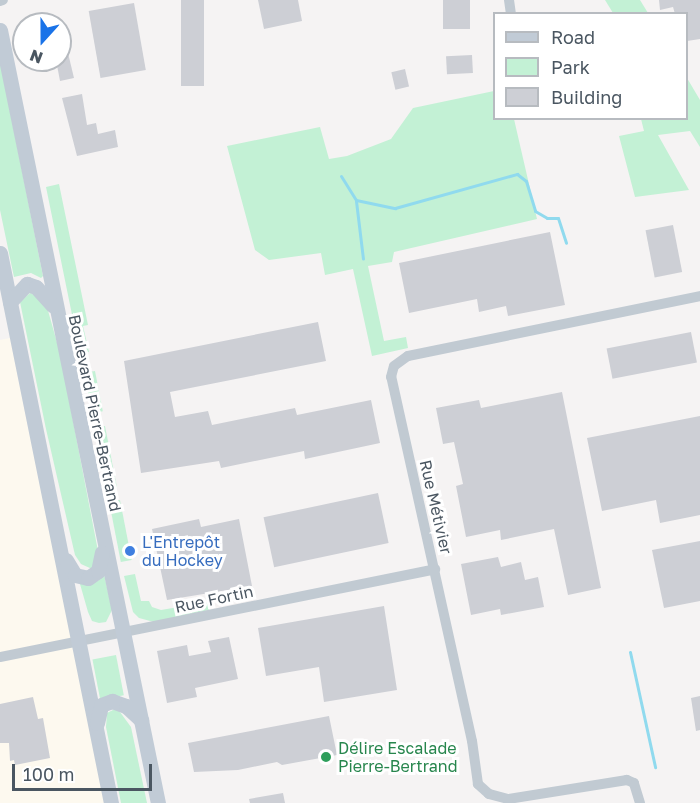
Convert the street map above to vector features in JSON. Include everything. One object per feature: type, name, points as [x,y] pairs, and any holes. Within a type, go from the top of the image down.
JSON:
[{"type":"main road","name":"Boulevard Pierre-Bertrand","points":[[0,30],[103,545],[124,633],[158,803]]},
{"type":"main road","points":[[0,253],[63,555],[111,803]]},
{"type":"main road","points":[[9,302],[18,288],[31,284],[55,308]]},
{"type":"main road","points":[[63,555],[75,575],[88,578],[98,571],[103,545]]},
{"type":"main road","points":[[96,727],[101,705],[111,701],[126,706],[141,720]]},
{"type":"street","name":"Rue Métivier","points":[[640,803],[634,783],[627,780],[508,799],[489,794],[478,784],[435,569],[391,377],[394,366],[408,356],[700,296]]},
{"type":"street","name":"Rue Fortin","points":[[0,657],[435,569]]},
{"type":"shaded area","points":[[10,338],[105,803],[0,803],[0,340]]},
{"type":"green space","points":[[605,0],[640,0],[647,12],[612,12]]},
{"type":"green space","points":[[0,61],[43,276],[41,278],[31,273],[14,277],[0,210]]},
{"type":"green space","points":[[688,80],[700,100],[700,147],[690,131],[658,135],[689,190],[635,197],[619,136],[644,131],[641,120],[688,120]]},
{"type":"green space","points":[[493,91],[493,120],[514,120],[537,219],[394,252],[392,262],[368,266],[384,341],[406,337],[408,348],[372,356],[353,269],[325,275],[321,253],[269,260],[255,250],[227,146],[320,127],[329,159],[347,156],[391,139],[413,108]]},
{"type":"green space","points":[[59,184],[88,325],[83,326],[89,352],[80,354],[46,187]]},
{"type":"green space","points":[[30,293],[45,300],[60,353],[98,551],[92,569],[81,564],[75,555],[46,429],[20,302]]},
{"type":"green space","points":[[95,371],[103,411],[92,413],[84,373]]},
{"type":"green space","points":[[105,426],[117,487],[106,489],[94,428]]},
{"type":"green space","points":[[120,500],[132,560],[121,562],[109,502]]},
{"type":"green space","points":[[104,574],[112,610],[106,622],[99,623],[92,621],[78,577],[98,581]]},
{"type":"green space","points":[[135,574],[141,601],[149,601],[152,607],[161,610],[208,602],[209,610],[154,622],[139,618],[133,612],[124,576]]},
{"type":"green space","points":[[116,655],[124,695],[100,700],[92,660]]},
{"type":"green space","points":[[117,708],[131,727],[147,803],[121,803],[106,727],[107,713]]},
{"type":"building","points":[[181,0],[204,0],[204,86],[181,86]]},
{"type":"building","points":[[258,0],[298,0],[302,21],[264,29]]},
{"type":"building","points":[[443,0],[470,0],[470,29],[443,29]]},
{"type":"building","points":[[659,0],[700,0],[700,39],[688,41],[688,12],[674,12],[673,7],[660,10]]},
{"type":"building","points":[[134,3],[146,70],[101,78],[89,11]]},
{"type":"building","points":[[472,55],[473,73],[447,74],[446,56]]},
{"type":"building","points":[[405,69],[409,87],[395,90],[391,72]]},
{"type":"building","points":[[72,70],[74,78],[60,81],[58,72],[72,72]]},
{"type":"building","points":[[82,94],[87,125],[96,123],[98,134],[115,130],[118,147],[77,156],[62,98]]},
{"type":"building","points":[[673,225],[682,272],[655,277],[646,230]]},
{"type":"building","points":[[550,232],[565,305],[508,316],[506,306],[479,312],[477,299],[409,313],[399,263]]},
{"type":"building","points":[[318,322],[326,361],[170,392],[175,417],[208,411],[212,425],[295,408],[297,415],[371,400],[380,443],[305,459],[304,451],[221,468],[219,461],[141,473],[124,361]]},
{"type":"building","points":[[691,332],[697,362],[612,379],[607,348]]},
{"type":"building","points":[[562,392],[601,588],[568,595],[554,529],[501,540],[500,530],[466,537],[456,486],[463,484],[454,442],[443,444],[436,408],[479,400],[481,408]]},
{"type":"building","points":[[700,416],[700,515],[660,523],[656,500],[602,511],[587,438]]},
{"type":"building","points":[[378,493],[389,543],[274,567],[264,517]]},
{"type":"building","points":[[199,519],[201,527],[239,519],[252,586],[167,600],[152,529]]},
{"type":"building","points":[[700,541],[700,601],[664,608],[652,550]]},
{"type":"building","points":[[498,557],[501,567],[521,562],[525,580],[538,577],[544,607],[501,615],[500,609],[471,615],[461,564]]},
{"type":"building","points":[[384,606],[397,690],[324,702],[319,667],[266,676],[258,628]]},
{"type":"building","points":[[229,637],[238,679],[195,688],[197,697],[167,703],[157,651],[187,645],[189,656],[211,652],[208,641]]},
{"type":"building","points":[[700,696],[700,730],[696,731],[691,698]]},
{"type":"building","points":[[33,697],[38,719],[43,718],[50,758],[15,765],[14,760],[10,761],[9,743],[0,743],[0,704]]},
{"type":"building","points":[[329,716],[337,755],[282,765],[277,762],[238,770],[194,772],[188,743]]},
{"type":"building","points":[[283,793],[285,803],[250,803],[249,799]]},
{"type":"waterway","points":[[341,176],[356,200],[395,208],[517,174],[526,181],[535,211],[547,218],[558,218],[566,243]]},
{"type":"waterway","points":[[356,201],[363,259]]},
{"type":"waterway","points":[[630,652],[655,767]]},
{"type":"place","name":"L'Entrepôt du Hockey","points":[[130,551]]},
{"type":"place","name":"Délire Escalade Pierre-Bertrand","points":[[326,757]]}]
